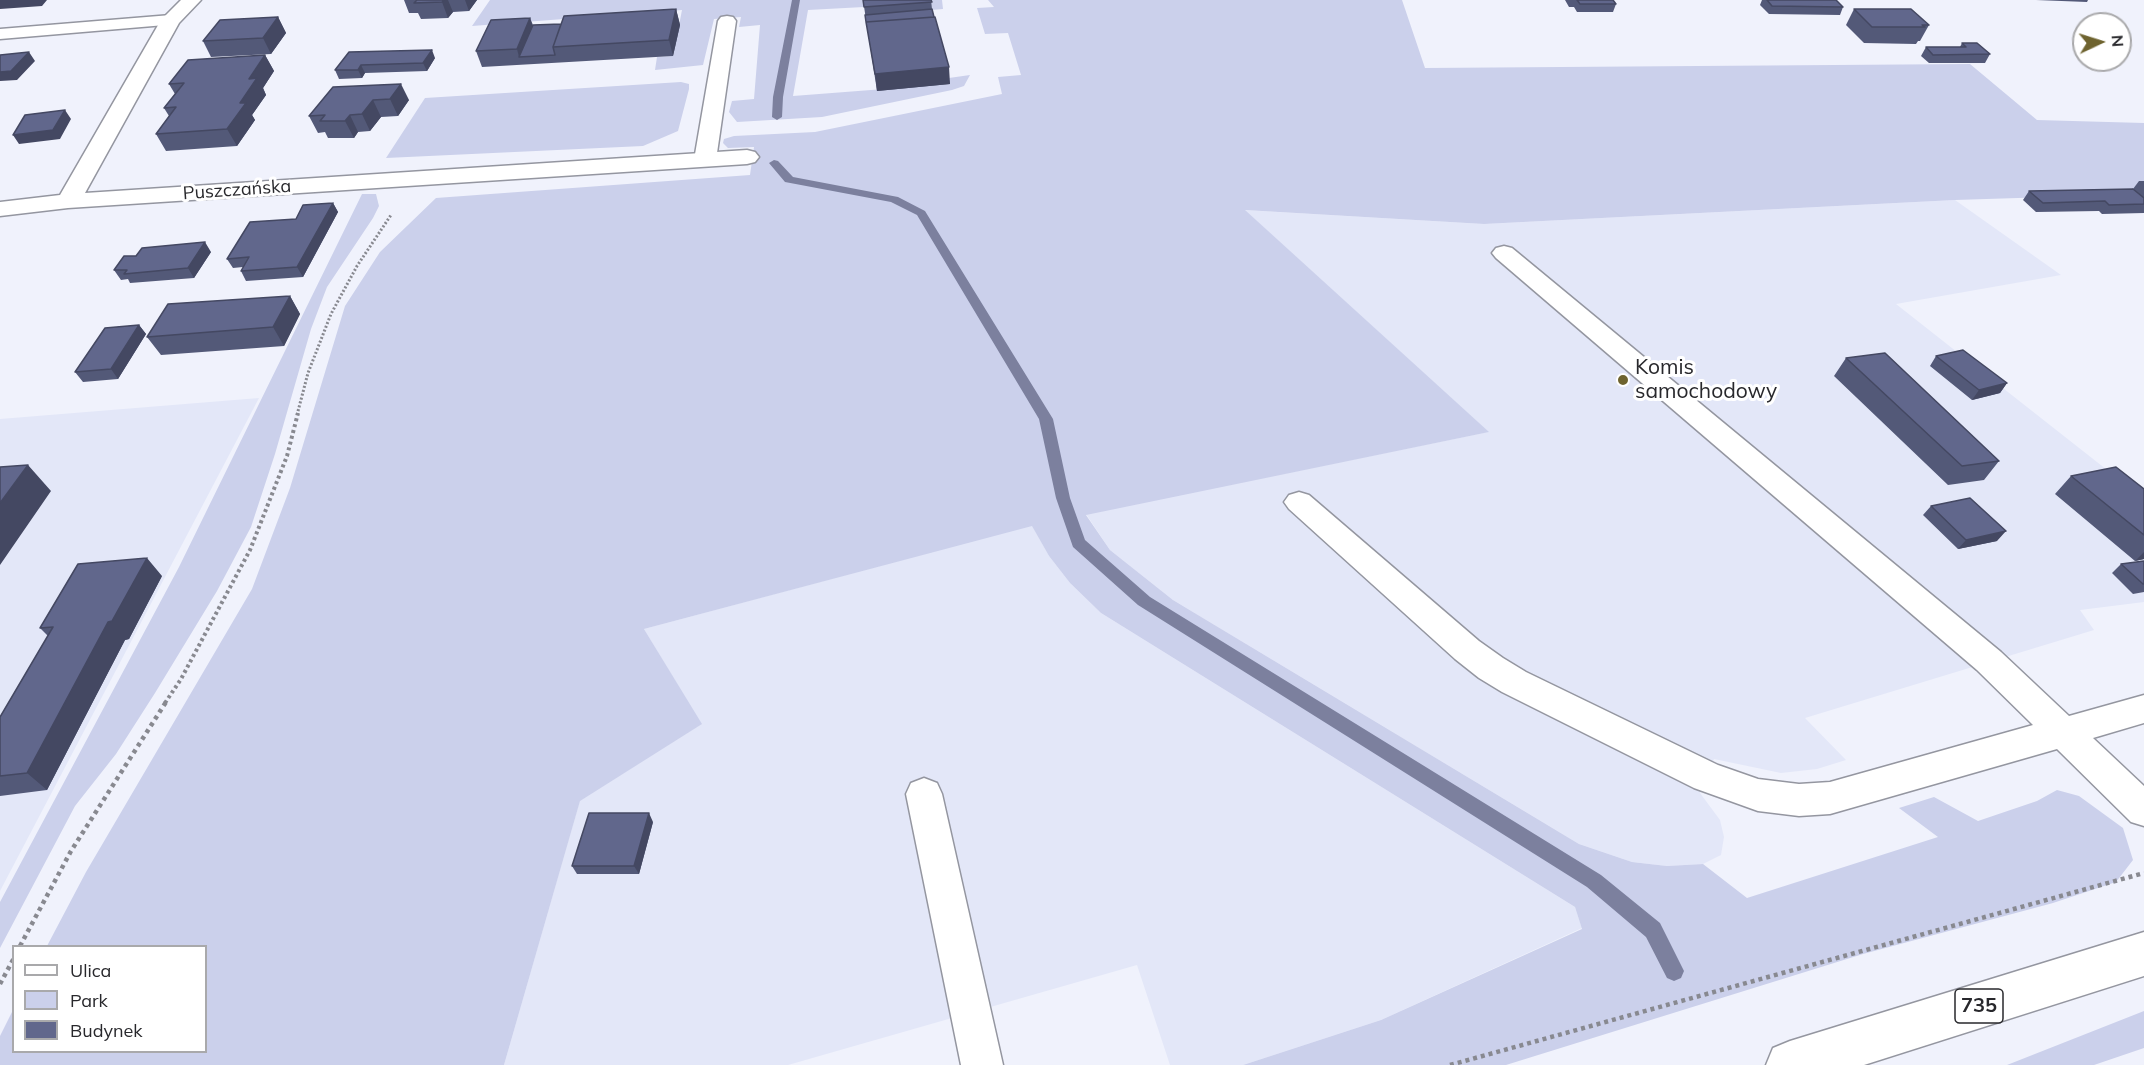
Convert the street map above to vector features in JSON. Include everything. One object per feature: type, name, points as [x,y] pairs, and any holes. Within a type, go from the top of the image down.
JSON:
[{"type":"street","points":[[68,201],[171,20],[192,0]]},
{"type":"street","name":"Puszczańska","points":[[0,209],[68,201],[747,157]]},
{"type":"street","name":"735","points":[[1790,1065],[2144,954]]},
{"type":"lane","points":[[0,34],[171,20]]},
{"type":"lane","points":[[705,160],[727,21]]},
{"type":"lane","points":[[1504,253],[1989,661],[2144,810]]},
{"type":"lane","points":[[1299,502],[1467,651],[1491,668],[1514,682],[1707,777],[1758,795],[1799,800],[1830,798],[2144,709]]},
{"type":"lane","points":[[924,794],[982,1065]]},
{"type":"path","points":[[21,945],[71,850],[181,679],[250,550],[287,456],[308,373],[331,314],[357,266],[389,221],[406,178]]},
{"type":"path","points":[[1450,1065],[2144,873]]},
{"type":"path","points":[[0,984],[12,962]]},
{"type":"shaded area","points":[[1955,200],[2061,275],[1896,304],[2144,499],[2144,602],[2080,610],[2094,630],[1805,718],[1846,760],[1817,769],[1781,773],[1714,759],[1700,793],[1720,820],[1724,837],[1721,855],[1703,864],[1667,866],[1632,862],[1579,844],[1173,600],[1110,550],[1086,514],[1488,432],[1244,210],[1484,224]]},
{"type":"shaded area","points":[[259,398],[0,891],[0,419]]},
{"type":"shaded area","points":[[1032,525],[1049,556],[1070,583],[1101,613],[1575,907],[1582,928],[1381,1020],[1243,1065],[1170,1065],[1137,965],[788,1065],[504,1065],[580,800],[701,724],[644,629]]},
{"type":"green space","points":[[490,0],[942,0],[943,9],[931,10],[864,7],[808,10],[793,96],[949,84],[949,78],[970,75],[964,86],[952,90],[822,117],[737,122],[729,112],[732,101],[754,99],[760,25],[739,27],[741,17],[714,19],[703,65],[655,70],[657,57],[673,56],[682,10],[472,26]]},
{"type":"green space","points":[[988,0],[1402,0],[1425,68],[1970,64],[2037,120],[2144,123],[2144,194],[1955,200],[1484,224],[1245,210],[1489,432],[1086,515],[1110,550],[1173,600],[1579,844],[1632,862],[1667,866],[1703,864],[1747,898],[1938,837],[1899,808],[1934,797],[1978,821],[2037,801],[2057,790],[2079,796],[2123,828],[2133,860],[2116,882],[2053,903],[1863,954],[1506,1065],[1243,1065],[1381,1020],[1582,929],[1575,907],[1101,613],[1070,583],[1049,556],[1032,526],[644,629],[702,724],[580,801],[504,1065],[0,1065],[0,1036],[12,1012],[12,1053],[207,1053],[207,945],[48,945],[86,872],[252,589],[290,488],[345,306],[380,252],[436,198],[750,175],[754,147],[728,148],[723,143],[724,139],[734,136],[815,132],[1002,94],[998,77],[1021,75],[1008,33],[985,34],[977,8],[994,7]]},
{"type":"green space","points":[[681,82],[689,84],[689,89],[678,131],[643,146],[386,158],[425,98]]},
{"type":"green space","points":[[362,194],[376,194],[379,206],[327,287],[311,329],[251,527],[217,591],[155,693],[116,754],[75,806],[0,948],[0,902],[179,567]]},
{"type":"green space","points":[[2144,1011],[2144,1048],[2094,1065],[2007,1065]]},
{"type":"building","points":[[417,0],[444,0],[414,3]]},
{"type":"building","points":[[863,0],[931,0],[932,2],[864,7]]},
{"type":"building","points":[[1577,0],[1613,0],[1616,4],[1580,4]]},
{"type":"building","points":[[1767,0],[1836,0],[1843,7],[1772,6]]},
{"type":"building","points":[[676,9],[669,40],[553,47],[564,16]]},
{"type":"building","points":[[932,9],[934,17],[866,22],[865,15]]},
{"type":"building","points":[[1854,9],[1911,9],[1929,25],[1922,25],[1925,27],[1872,27]]},
{"type":"building","points":[[278,17],[263,38],[203,41],[220,20]]},
{"type":"building","points":[[935,17],[949,67],[875,74],[866,22]]},
{"type":"building","points":[[530,18],[517,49],[476,51],[491,20]]},
{"type":"building","points":[[561,24],[553,47],[555,55],[519,57],[533,25]]},
{"type":"building","points":[[1962,43],[1977,43],[1990,54],[1933,55],[1926,47],[1966,47]]},
{"type":"building","points":[[432,50],[423,63],[361,65],[358,70],[335,70],[349,52]]},
{"type":"building","points":[[29,52],[11,71],[0,72],[0,55]]},
{"type":"building","points":[[265,55],[249,79],[257,78],[240,103],[246,103],[227,129],[156,134],[176,107],[164,108],[184,83],[169,84],[188,60]]},
{"type":"building","points":[[401,84],[390,99],[373,100],[362,114],[350,115],[345,121],[320,121],[325,115],[309,116],[333,87]]},
{"type":"building","points":[[65,110],[53,130],[13,135],[25,115]]},
{"type":"building","points":[[2133,189],[2144,198],[2144,204],[2109,205],[2105,201],[2043,203],[2029,191]]},
{"type":"building","points":[[333,203],[297,267],[241,271],[249,257],[227,259],[250,222],[296,219],[303,205]]},
{"type":"building","points":[[205,242],[188,268],[124,274],[127,270],[114,270],[124,256],[136,256],[142,248]]},
{"type":"building","points":[[290,296],[273,327],[147,337],[168,304]]},
{"type":"building","points":[[139,325],[111,369],[75,372],[105,328]]},
{"type":"building","points":[[1963,350],[2007,383],[1979,390],[1936,356]]},
{"type":"building","points":[[1885,353],[1999,461],[1962,466],[1846,358]]},
{"type":"building","points":[[28,465],[0,503],[0,467]]},
{"type":"building","points":[[2116,467],[2144,489],[2144,535],[2071,476]]},
{"type":"building","points":[[1970,498],[2006,531],[1966,540],[1931,506]]},
{"type":"building","points":[[147,558],[112,621],[108,622],[27,773],[0,776],[0,717],[53,627],[40,628],[78,564]]},
{"type":"building","points":[[2144,561],[2144,584],[2121,564]]},
{"type":"building","points":[[589,813],[649,813],[634,866],[572,866]]},
{"type":"waterway","points":[[777,117],[778,97],[796,0]]},
{"type":"waterway","points":[[774,163],[789,180],[894,199],[921,213],[1046,419],[1063,498],[1078,543],[1144,601],[1594,881],[1653,930],[1674,971]]},
{"type":"place","name":"Komis samochodowy","points":[[1623,380]]}]
